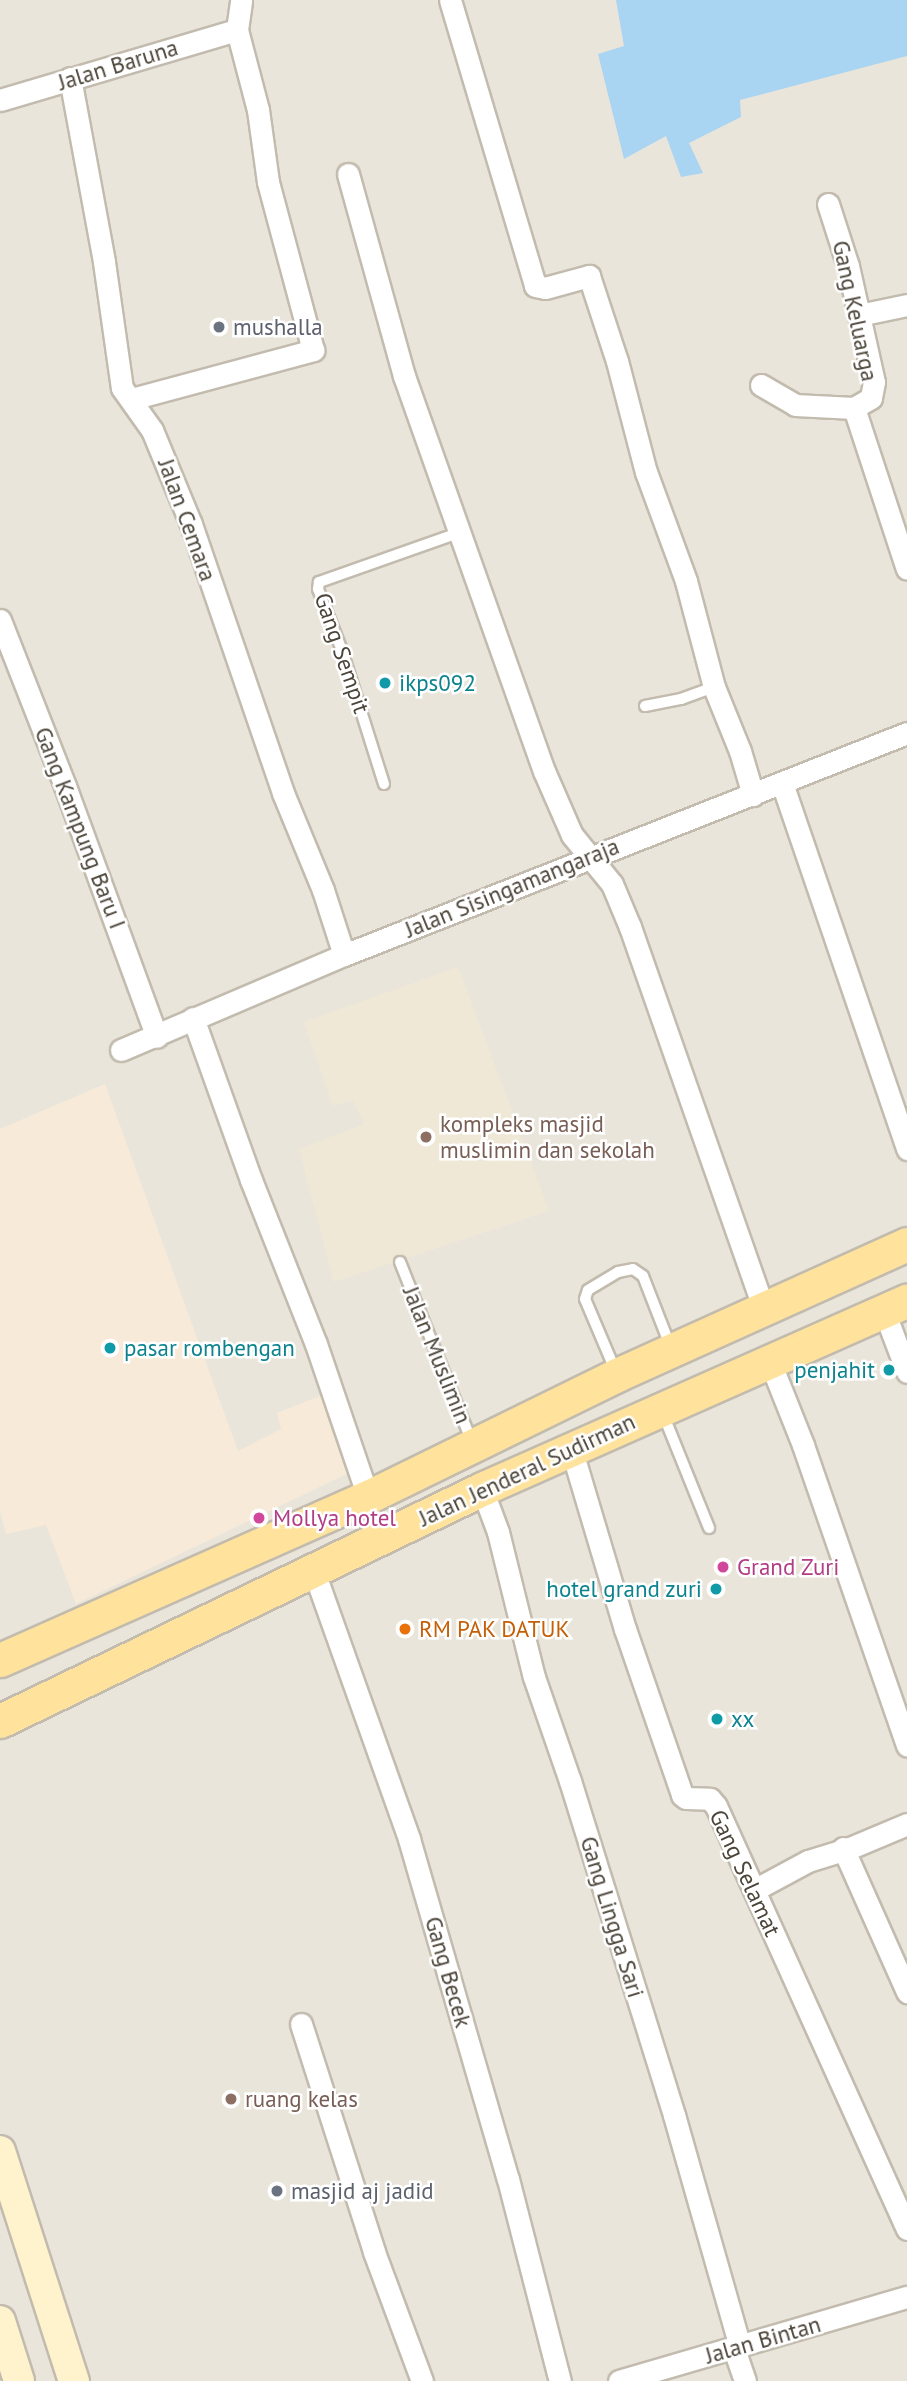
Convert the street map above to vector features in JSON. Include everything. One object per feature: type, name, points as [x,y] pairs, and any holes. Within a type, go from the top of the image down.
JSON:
[{"type":"main road","name":"Jalan Jenderal Sudirman","points":[[0,1660],[368,1497],[474,1448],[617,1375],[907,1244]]},
{"type":"main road","name":"Jalan Jenderal Sudirman","points":[[0,1721],[482,1489],[896,1306]]},
{"type":"street","points":[[132,399],[313,350],[268,183],[261,121],[237,30],[241,0]]},
{"type":"street","points":[[450,0],[535,286],[545,288],[589,276],[617,361],[646,472],[686,581],[715,687],[740,751],[752,794]]},
{"type":"street","name":"Jalan Baruna","points":[[0,100],[237,30]]},
{"type":"street","name":"Jalan Cemara","points":[[70,79],[104,262],[122,388],[152,430],[191,524],[283,793],[323,890],[344,955]]},
{"type":"street","points":[[348,174],[389,326],[458,533],[557,806],[572,835],[612,884],[630,927],[764,1310]]},
{"type":"street","name":"Gang Keluarga","points":[[828,204],[848,266],[874,382],[871,398],[854,408],[907,569]]},
{"type":"street","points":[[859,315],[907,305]]},
{"type":"street","points":[[761,385],[795,405],[854,408]]},
{"type":"street","name":"Gang Kampung Baru I","points":[[0,620],[65,786],[157,1037]]},
{"type":"street","name":"Jalan Sisingamangaraja","points":[[121,1051],[344,955],[907,733]]},
{"type":"street","points":[[782,783],[907,1149]]},
{"type":"street","points":[[193,1018],[251,1180],[316,1344],[368,1497]]},
{"type":"street","points":[[896,1306],[907,1372]]},
{"type":"street","points":[[770,1362],[803,1445],[907,1745]]},
{"type":"street","name":"Gang Selamat","points":[[571,1448],[625,1629],[682,1795],[713,1801],[756,1889],[803,2001],[907,2229]]},
{"type":"street","name":"Gang Lingga Sari","points":[[482,1489],[498,1532],[534,1677],[570,1781],[674,2115],[745,2381]]},
{"type":"street","name":"Gang Becek","points":[[313,1569],[409,1839],[512,2190],[559,2381]]},
{"type":"street","points":[[756,1889],[808,1861],[842,1848],[850,1848],[907,1824]]},
{"type":"street","points":[[842,1848],[907,1992]]},
{"type":"street","points":[[301,2024],[374,2252],[422,2381]]},
{"type":"street","points":[[0,2151],[74,2381]]},
{"type":"street","name":"Jalan Bintan","points":[[618,2381],[907,2297]]},
{"type":"street","points":[[0,2321],[19,2381]]},
{"type":"lane","name":"Gang Sempit","points":[[384,784],[341,648],[318,589],[319,582],[458,533]]},
{"type":"lane","points":[[645,705],[681,699],[715,687]]},
{"type":"lane","name":"Jalan Muslimin","points":[[400,1262],[474,1448]]},
{"type":"lane","points":[[617,1375],[585,1298],[588,1290],[618,1272],[633,1269],[643,1276],[672,1350]]},
{"type":"lane","points":[[661,1408],[709,1528]]},
{"type":"shaded area","points":[[0,0],[907,0],[907,2381],[0,2381]]},
{"type":"shaded area","name":"kompleks masjid muslimin dan sekolah","points":[[458,967],[549,1211],[334,1282],[299,1149],[364,1124],[353,1100],[333,1106],[304,1022]]},
{"type":"shaded area","points":[[105,1084],[238,1451],[281,1429],[277,1413],[332,1391],[361,1467],[76,1604],[46,1525],[6,1534],[0,1511],[0,1129]]},
{"type":"water","points":[[616,0],[907,0],[907,56],[740,100],[741,117],[689,143],[703,173],[681,177],[666,136],[624,159],[598,54],[624,46]]},
{"type":"place","name":"mushalla","points":[[219,327]]},
{"type":"place","name":"ikps092","points":[[385,683]]},
{"type":"place","name":"kompleks masjid muslimin dan sekolah","points":[[426,1137]]},
{"type":"place","name":"pasar rombengan","points":[[110,1348]]},
{"type":"place","name":"penjahit","points":[[889,1370]]},
{"type":"place","name":"Mollya hotel","points":[[259,1518]]},
{"type":"place","name":"Grand Zuri","points":[[723,1567]]},
{"type":"place","name":"hotel grand zuri","points":[[716,1589]]},
{"type":"place","name":"RM PAK DATUK","points":[[405,1629]]},
{"type":"place","name":"xx","points":[[717,1719]]},
{"type":"place","name":"ruang kelas","points":[[231,2099]]},
{"type":"place","name":"masjid aj jadid","points":[[277,2191]]}]
